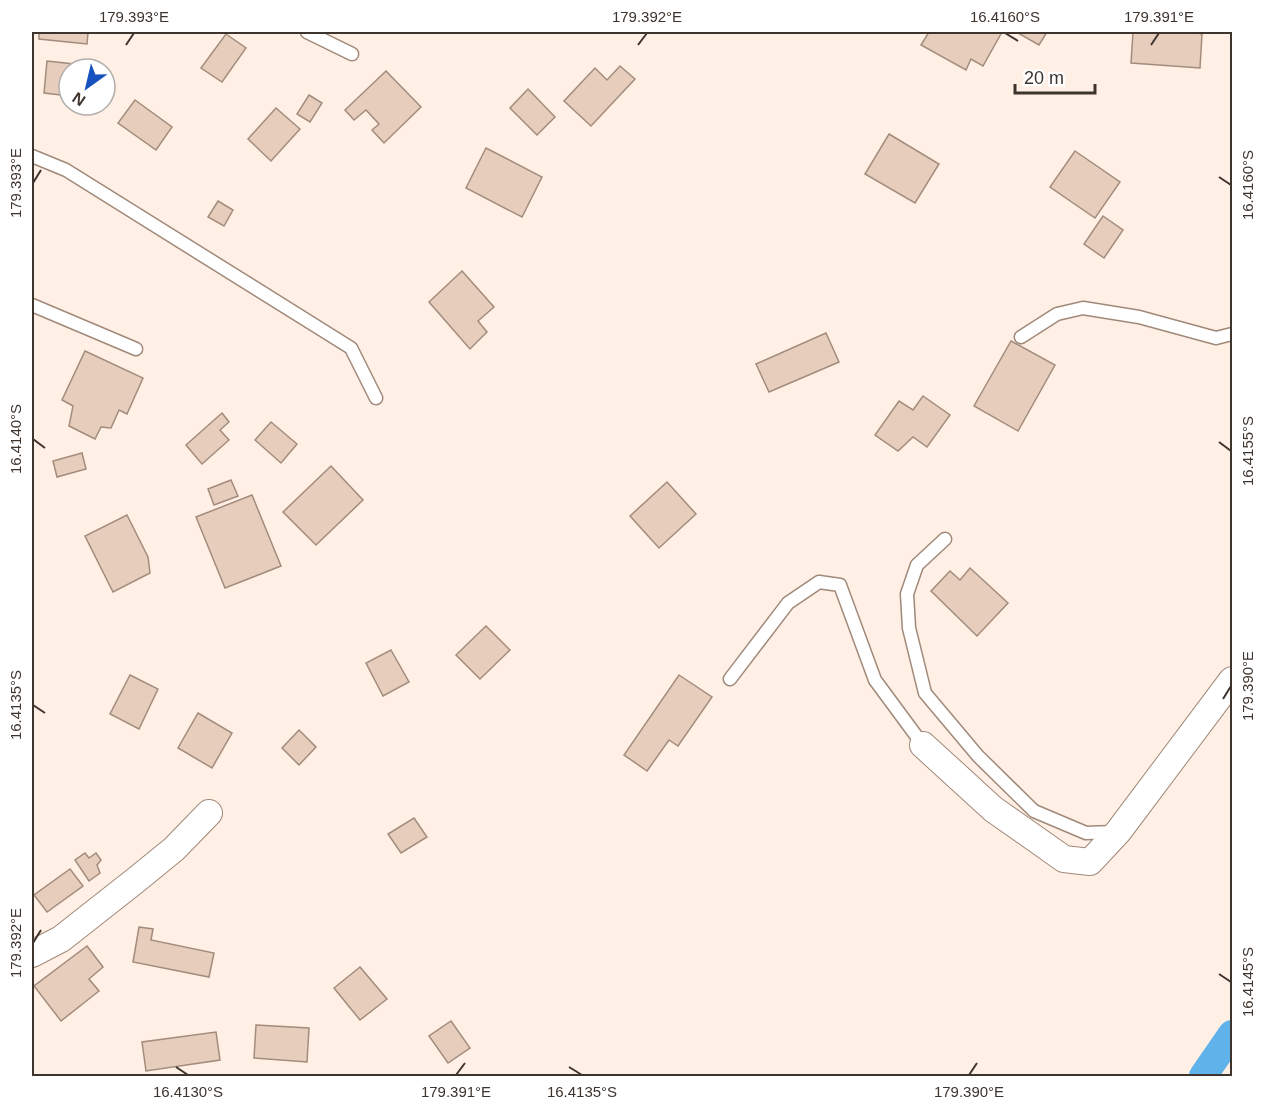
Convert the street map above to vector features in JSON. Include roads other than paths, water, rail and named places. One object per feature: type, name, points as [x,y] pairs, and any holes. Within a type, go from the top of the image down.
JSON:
[{"type":"street","points":[[923,745],[993,809],[1064,859],[1090,862],[1118,832],[1233,680]]},
{"type":"street","points":[[32,954],[61,939],[136,880],[174,849],[209,813]]},
{"type":"lane","points":[[307,32],[352,54]]},
{"type":"lane","points":[[32,156],[66,170],[351,348],[376,398]]},
{"type":"lane","points":[[32,305],[136,349]]},
{"type":"lane","points":[[1021,337],[1057,314],[1083,308],[1139,317],[1216,338],[1233,334]]},
{"type":"lane","points":[[945,538],[917,565],[907,594],[909,628],[925,693],[978,756],[1034,811],[1086,833],[1118,832]]},
{"type":"lane","points":[[730,679],[788,603],[819,582],[840,585],[874,680],[923,745]]},
{"type":"waterway","points":[[1203,1076],[1232,1034]]}]
